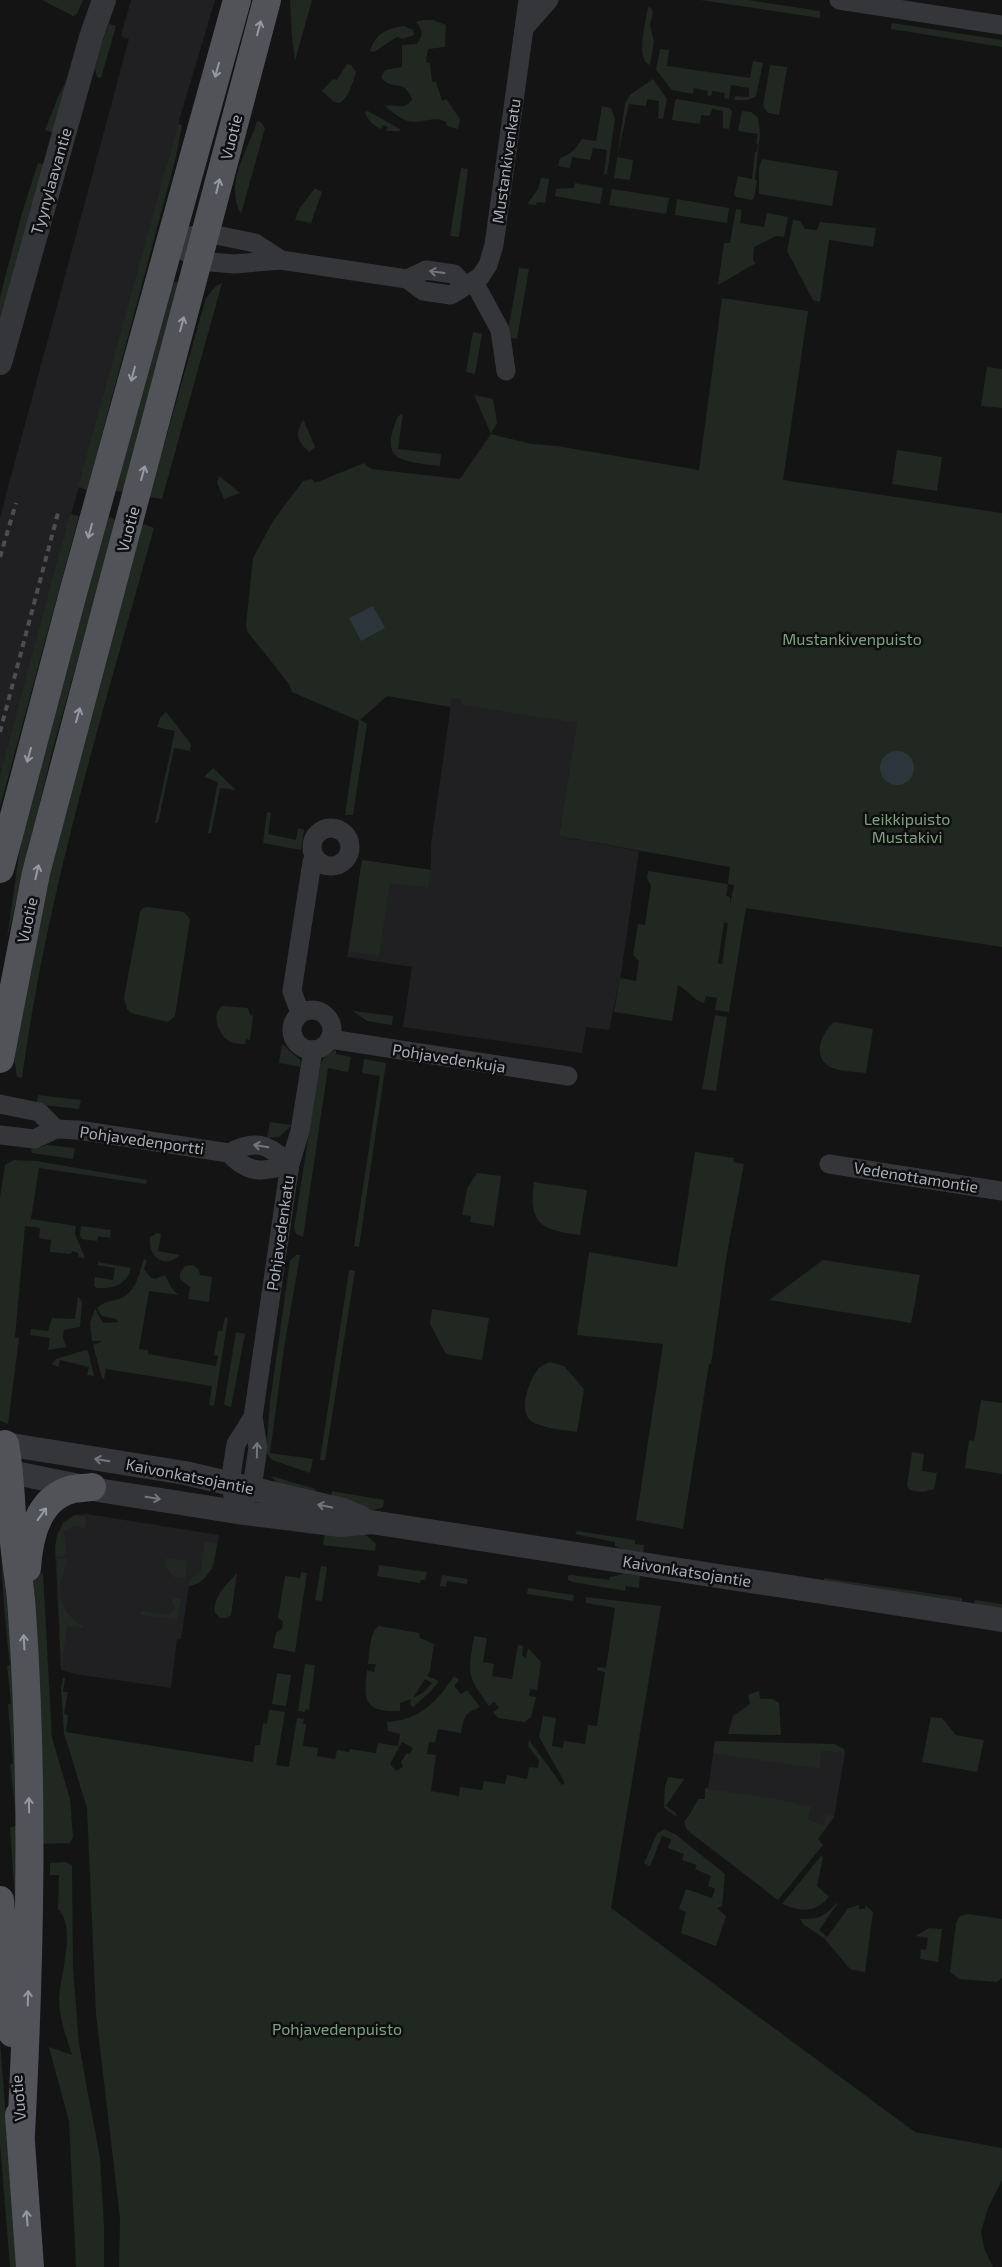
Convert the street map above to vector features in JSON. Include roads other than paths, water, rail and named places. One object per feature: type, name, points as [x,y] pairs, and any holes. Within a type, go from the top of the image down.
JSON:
[{"type":"main road","name":"Vuotie","points":[[0,870],[169,240],[237,0]]},
{"type":"main road","name":"Vuotie","points":[[0,1059],[36,873],[267,0]]},
{"type":"main road","points":[[5,1444],[10,1472],[14,1541],[22,1611],[28,1746],[30,1854],[28,1997],[21,2134]]},
{"type":"main road","points":[[22,1611],[29,1544],[34,1526],[42,1512],[60,1495],[72,1489],[92,1487]]},
{"type":"main road","name":"Vuotie","points":[[0,1900],[21,2134],[30,2267]]},
{"type":"street","name":"Tyynylaavantie","points":[[0,363],[91,36],[104,0]]},
{"type":"street","name":"Mustankivenkatu","points":[[470,284],[488,265],[494,245],[526,26],[528,0]]},
{"type":"street","points":[[526,26],[549,0]]},
{"type":"street","points":[[839,0],[1002,25]]},
{"type":"street","points":[[169,240],[206,233],[255,244],[281,260]]},
{"type":"street","points":[[169,240],[199,261],[234,264],[281,260],[407,279],[426,270],[454,274],[470,284],[500,330],[506,371]]},
{"type":"street","points":[[300,1013],[292,991],[312,862],[315,858]]},
{"type":"street","points":[[313,1009],[325,1014],[332,1026],[330,1039],[321,1048],[307,1050],[297,1044],[292,1034],[293,1022],[300,1013],[313,1009]]},
{"type":"street","name":"Pohjavedenkuja","points":[[330,1039],[568,1076]]},
{"type":"street","name":"Pohjavedenkatu","points":[[237,1512],[252,1488],[258,1447],[253,1417],[290,1164],[300,1131],[313,1050]]},
{"type":"street","name":"Pohjavedenportti","points":[[0,1104],[39,1112],[56,1129]]},
{"type":"street","name":"Pohjavedenportti","points":[[0,1135],[34,1139],[56,1129],[229,1153],[245,1144],[271,1148],[290,1164]]},
{"type":"street","name":"Vedenottamontie","points":[[829,1164],[1002,1191]]},
{"type":"street","name":"Pohjavedenkatu","points":[[237,1512],[230,1482],[236,1444],[253,1417]]},
{"type":"street","name":"Kaivonkatsojantie","points":[[5,1444],[230,1482],[343,1510],[371,1522],[1002,1620]]},
{"type":"street","name":"Kaivonkatsojantie","points":[[10,1472],[237,1512],[341,1525],[371,1522]]},
{"type":"railway","points":[[0,557],[16,503]]},
{"type":"railway","points":[[0,732],[59,509]]},
{"type":"park label","name":"Mustankivenpuisto","points":[[852,639]]},
{"type":"park label","name":"Leikkipuisto Mustakivi","points":[[907,828]]},
{"type":"park label","name":"Pohjavedenpuisto","points":[[337,2029]]}]
